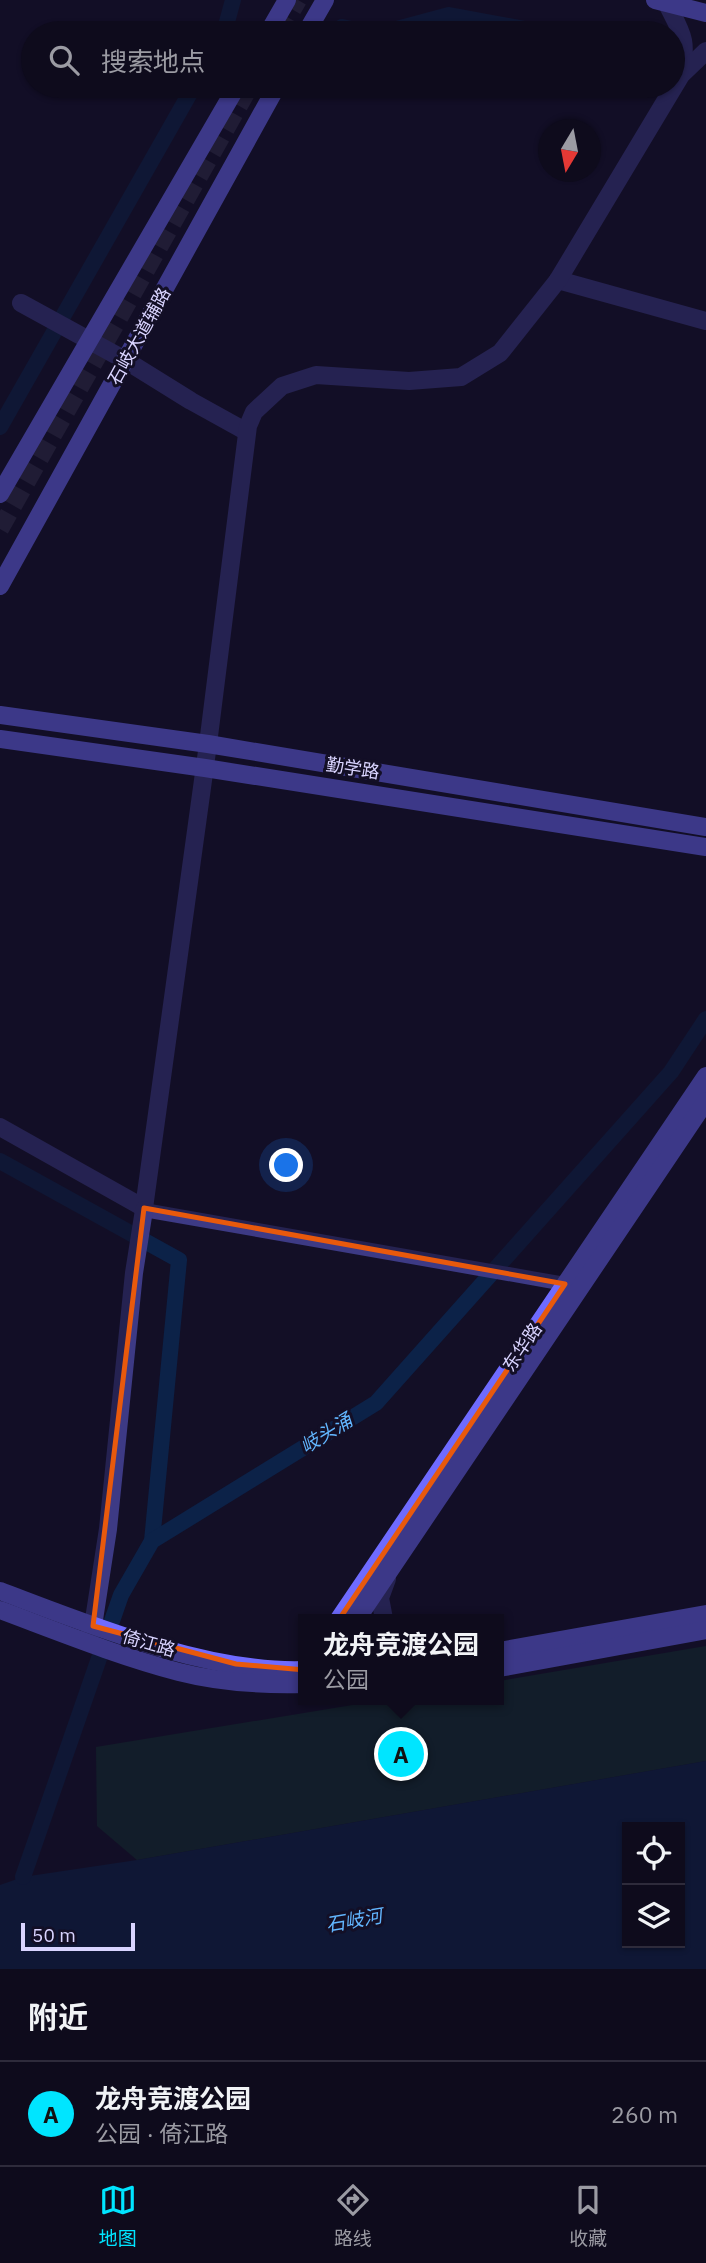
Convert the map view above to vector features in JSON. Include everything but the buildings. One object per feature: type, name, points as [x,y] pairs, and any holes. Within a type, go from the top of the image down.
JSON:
[{"type":"main road","points":[[275,21],[287,0]]},
{"type":"main road","points":[[313,21],[325,0]]},
{"type":"main road","points":[[660,1],[706,13]]},
{"type":"main road","points":[[0,494],[82,337],[230,98]]},
{"type":"main road","name":"石岐大道辅路","points":[[0,586],[270,98]]},
{"type":"main road","name":"勤学路","points":[[1,714],[208,744],[706,827]]},
{"type":"main road","name":"勤学路","points":[[0,739],[706,846]]},
{"type":"main road","name":"东华路","points":[[342,1614],[706,1076]]},
{"type":"main road","name":"东华路","points":[[360,1614],[706,1101]]},
{"type":"main road","name":"倚江路","points":[[0,1591],[90,1634],[181,1672],[268,1684],[298,1680]]},
{"type":"main road","name":"倚江路","points":[[0,1610],[90,1634],[298,1678]]},
{"type":"main road","points":[[504,1650],[706,1614]]},
{"type":"main road","points":[[504,1667],[706,1630]]},
{"type":"street","points":[[316,21],[334,0]]},
{"type":"street","points":[[660,1],[674,21]]},
{"type":"street","points":[[685,71],[706,51]]},
{"type":"street","points":[[90,1634],[108,1528],[134,1273],[205,768],[247,432],[254,412],[282,386],[316,375],[409,381],[461,377],[500,353],[558,280],[667,98]]},
{"type":"street","points":[[558,280],[706,321]]},
{"type":"street","points":[[25,305],[247,432]]},
{"type":"street","points":[[0,1127],[144,1209],[565,1284]]},
{"type":"street","points":[[383,1614],[380,1598],[389,1571]]},
{"type":"highlighted area","points":[[144,1208],[565,1284],[305,1670],[236,1664],[93,1626]]},
{"type":"green space","points":[[706,1646],[706,1761],[137,1860],[97,1826],[96,1747],[352,1705],[504,1705],[504,1680]]},
{"type":"water","name":"石岐河","points":[[706,1761],[706,1969],[0,1969],[0,1885],[23,1877],[137,1860]]},
{"type":"waterway","points":[[227,21],[233,0]]},
{"type":"waterway","name":"岐头涌","points":[[427,21],[449,15],[481,21]]},
{"type":"waterway","points":[[0,427],[187,98]]},
{"type":"waterway","name":"岐头涌","points":[[23,1877],[121,1595],[152,1541],[376,1403],[671,1072],[706,1019]]},
{"type":"waterway","points":[[0,1161],[179,1260],[152,1541]]},
{"type":"tunnel","points":[[286,21],[298,0]]},
{"type":"tunnel","points":[[0,529],[243,98]]},
{"type":"place","name":"龙舟竞渡公园","points":[[401,1754]]}]
